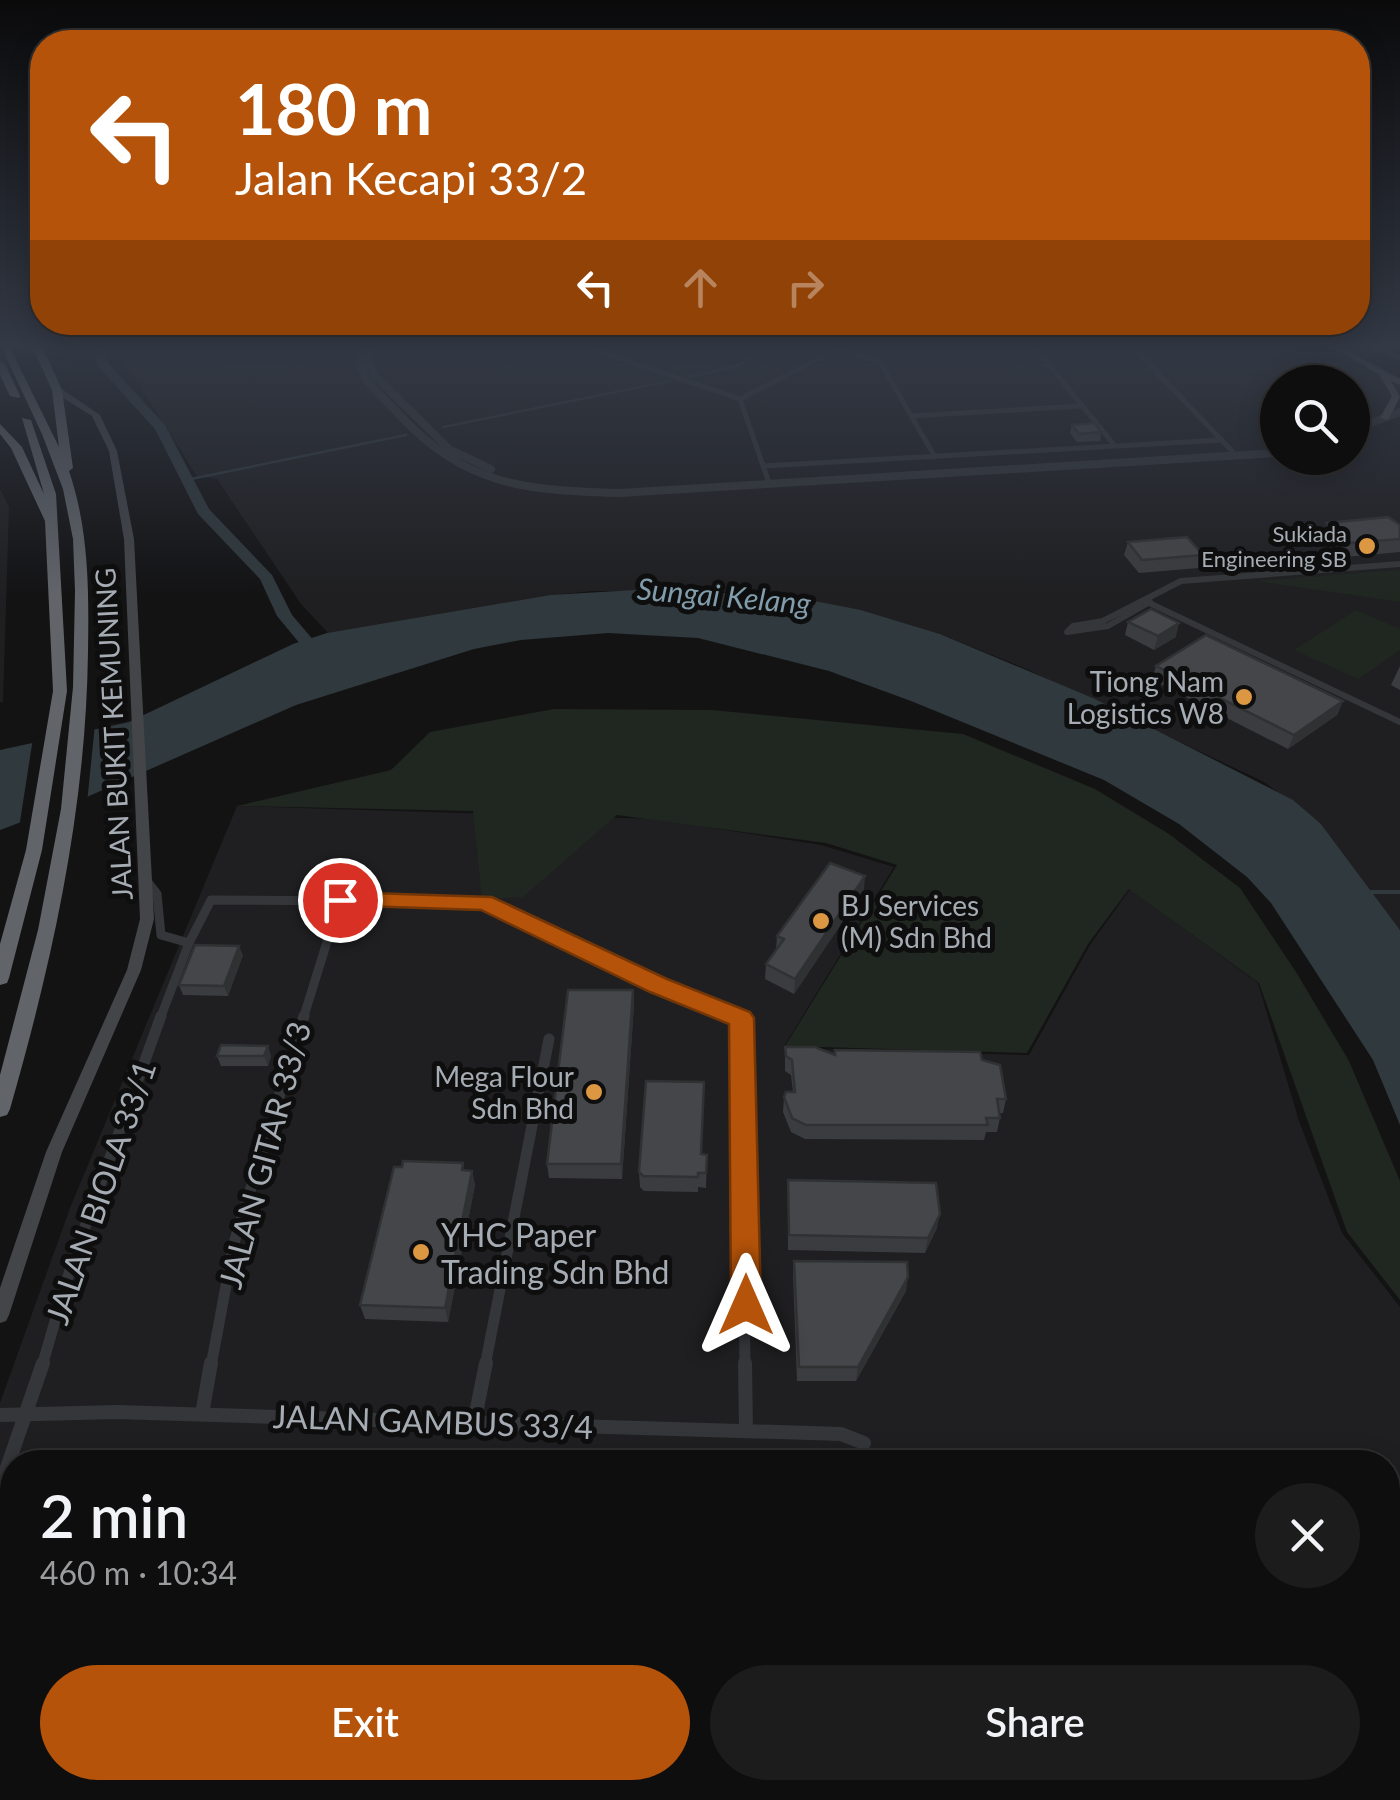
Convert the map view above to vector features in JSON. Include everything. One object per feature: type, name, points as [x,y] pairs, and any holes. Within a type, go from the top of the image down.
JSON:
[{"type":"highway","points":[[1,428],[16,447],[54,528]]},
{"type":"highway","points":[[0,978],[34,850],[60,690],[54,528],[50,494],[31,428]]},
{"type":"highway","points":[[39,428],[70,490]]},
{"type":"highway","points":[[0,1110],[37,989],[62,850],[82,685],[82,560],[62,428]]},
{"type":"main road","name":"JALAN BUKIT KEMUNING","points":[[0,1315],[54,1152],[134,970],[146,920],[129,539],[113,451],[102,428]]},
{"type":"street","points":[[413,428],[432,448],[473,471],[534,487],[618,494],[768,480],[1260,450]]},
{"type":"street","points":[[427,428],[441,442],[482,466],[539,482],[582,486],[768,480],[1260,451]]},
{"type":"street","points":[[750,428],[768,480]]},
{"type":"street","points":[[918,428],[935,457]]},
{"type":"street","points":[[1100,428],[1115,446]]},
{"type":"street","points":[[1210,428],[1232,450]]},
{"type":"street","points":[[762,466],[1221,440]]},
{"type":"street","points":[[1400,564],[1181,581],[1146,601],[1108,626],[1067,632],[1146,601],[1400,722]]},
{"type":"street","points":[[147,881],[157,894],[162,936],[189,943]]},
{"type":"street","name":"JALAN BIOLA 33/1","points":[[15,1450],[72,1263],[189,943],[211,900],[340,900]]},
{"type":"street","points":[[340,900],[484,902],[659,986],[742,1018],[746,1431]]},
{"type":"street","name":"JALAN GITAR 33/3","points":[[202,1414],[234,1243],[340,900]]},
{"type":"street","points":[[474,1423],[549,1039]]},
{"type":"street","name":"JALAN GAMBUS 33/4","points":[[0,1415],[202,1414],[841,1434],[864,1443]]},
{"type":"shaded area","points":[[166,428],[1260,428],[1260,475],[1370,475],[1370,428],[1400,428],[1400,930],[1321,824],[1264,782],[1024,668],[940,634],[861,610],[747,592],[594,591],[328,633],[301,604],[217,479],[197,476]]},
{"type":"shaded area","points":[[0,489],[9,507],[3,702],[0,702]]},
{"type":"shaded area","points":[[1400,570],[1400,602],[1257,581]]},
{"type":"shaded area","points":[[1356,610],[1400,629],[1400,650],[1358,679],[1294,650]]},
{"type":"shaded area","points":[[554,709],[712,710],[963,734],[1095,789],[1169,834],[1240,888],[1349,1061],[1400,1181],[1400,1300],[1347,1232],[1259,983],[1129,889],[1088,944],[1027,1053],[785,1046],[897,865],[826,843],[617,815],[523,897],[482,899],[473,811],[237,806],[391,770],[430,732]]},
{"type":"shaded area","points":[[237,806],[656,819],[821,845],[894,867],[783,1048],[1029,1055],[1090,945],[1130,889],[1258,983],[1299,1121],[1342,1233],[1400,1307],[1400,1450],[0,1450],[0,1403],[70,1208]]},
{"type":"water","name":"Sungai Kelang","points":[[635,590],[783,595],[861,610],[940,634],[1095,699],[1293,800],[1321,824],[1400,930],[1400,1125],[1373,1060],[1271,903],[1247,877],[1179,824],[1104,780],[911,701],[829,671],[698,638],[608,633],[521,640],[474,649],[296,705],[80,800],[0,830],[0,750],[129,722],[293,644],[327,633],[550,595]]},
{"type":"pier","points":[[95,724],[87,803],[19,828],[33,738]]},
{"type":"building","points":[[1074,428],[1098,428],[1101,432],[1079,434]]},
{"type":"building","points":[[1388,517],[1400,525],[1400,539],[1349,543],[1327,523]]},
{"type":"building","points":[[1187,537],[1203,555],[1142,560],[1128,542]]},
{"type":"building","points":[[1151,609],[1179,623],[1158,636],[1128,622]]},
{"type":"building","name":"Tiong Nam Logistics W8","points":[[1206,635],[1343,701],[1294,735],[1156,666]]},
{"type":"building","name":"BJ Services (M) Sdn Bhd","points":[[830,863],[865,876],[795,979],[766,964],[784,939],[777,936]]},
{"type":"building","points":[[195,945],[239,946],[224,986],[179,985]]},
{"type":"building","name":"Mega Flour Sdn Bhd","points":[[568,990],[633,990],[621,1164],[547,1164]]},
{"type":"building","points":[[221,1045],[268,1046],[264,1056],[217,1056]]},
{"type":"building","points":[[785,1047],[815,1047],[835,1055],[835,1050],[980,1052],[982,1060],[1000,1065],[1006,1099],[997,1099],[1000,1118],[986,1118],[988,1125],[806,1125],[792,1118],[784,1097],[786,1092],[795,1092],[792,1060],[786,1056]]},
{"type":"building","points":[[646,1081],[704,1082],[701,1154],[707,1155],[706,1173],[698,1173],[698,1177],[643,1176],[639,1172]]},
{"type":"building","name":"YHC Paper Trading Sdn Bhd","points":[[403,1161],[463,1163],[462,1170],[472,1171],[445,1308],[360,1305],[394,1167],[402,1167]]},
{"type":"building","points":[[788,1180],[936,1183],[940,1214],[928,1238],[789,1235]]},
{"type":"building","points":[[794,1261],[907,1262],[908,1277],[858,1367],[799,1367]]},
{"type":"waterway","points":[[161,428],[203,511],[267,578],[285,616],[321,659]]},
{"type":"waterway","points":[[186,480],[406,435]]},
{"type":"waterway","points":[[1370,892],[1400,892]]},
{"type":"place","name":"Sukiada Engineering SB","points":[[1367,546]]},
{"type":"place","name":"Tiong Nam Logistics W8","points":[[1244,697]]},
{"type":"place","name":"BJ Services (M) Sdn Bhd","points":[[821,921]]},
{"type":"place","name":"Mega Flour Sdn Bhd","points":[[594,1092]]},
{"type":"place","name":"YHC Paper Trading Sdn Bhd","points":[[421,1252]]},
{"type":"route","points":[[340,900],[484,902],[659,986],[742,1018],[746,1305]]}]
